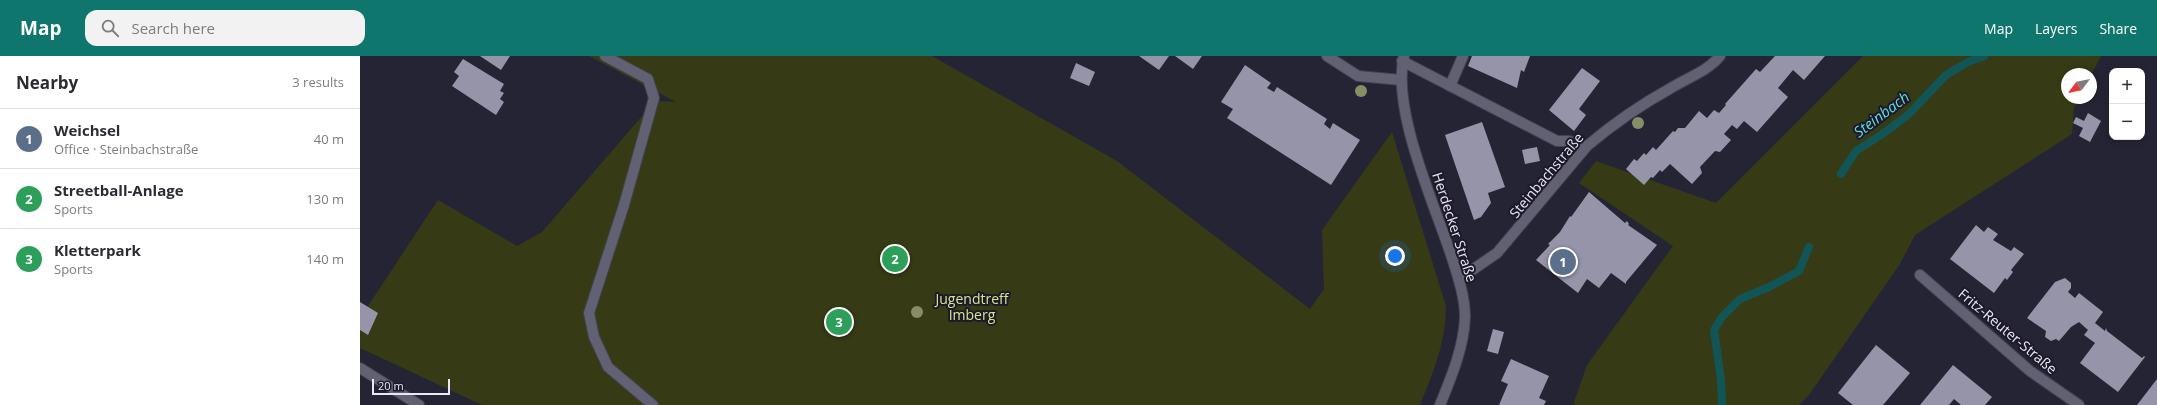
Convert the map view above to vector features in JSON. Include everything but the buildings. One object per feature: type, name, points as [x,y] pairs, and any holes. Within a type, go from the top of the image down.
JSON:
[{"type":"street","points":[[605,56],[648,79],[654,98],[624,205],[590,312],[594,337],[608,368],[653,405]]},
{"type":"street","points":[[1327,56],[1358,76],[1401,80]]},
{"type":"street","points":[[1450,86],[1463,56]]},
{"type":"street","name":"Steinbachstraße","points":[[1459,279],[1497,253],[1587,146],[1605,131],[1670,88],[1708,66],[1720,56]]},
{"type":"street","points":[[1403,59],[1450,86],[1557,140],[1569,141],[1587,146]]},
{"type":"street","name":"Herdecker Straße","points":[[1403,59],[1401,80],[1404,111],[1412,140],[1459,279],[1464,304],[1463,331],[1452,374],[1440,405]]},
{"type":"street","name":"Fritz-Reuter-Straße","points":[[1920,275],[2030,371],[2079,405]]},
{"type":"street","points":[[360,368],[418,405]]},
{"type":"green space","name":"Jugendtreff Imberg","points":[[589,56],[932,56],[1117,161],[1310,309],[1324,289],[1322,230],[1392,132],[1446,306],[1444,332],[1438,357],[1420,405],[482,405],[360,348],[360,318],[438,200],[517,246],[542,232],[655,101],[676,102]]},
{"type":"green space","points":[[1863,56],[2101,56],[2095,68],[2061,68],[2061,104],[2076,104],[2074,108],[2072,134],[1915,235],[1900,264],[1809,395],[1799,405],[1573,405],[1587,365],[1673,246],[1579,183],[1596,161],[1716,203]]},
{"type":"waterway","name":"Steinbach","points":[[1841,174],[1856,151],[1908,115],[1946,75],[1968,62],[1984,56]]},
{"type":"waterway","name":"Steinbach","points":[[1722,405],[1721,380],[1714,330],[1722,317],[1740,299],[1769,287],[1799,271],[1809,247]]},
{"type":"place","name":"Streetball-Anlage","points":[[895,259]]},
{"type":"place","name":"Weichsel","points":[[1563,262]]},
{"type":"place","name":"Kletterpark","points":[[839,322]]}]
